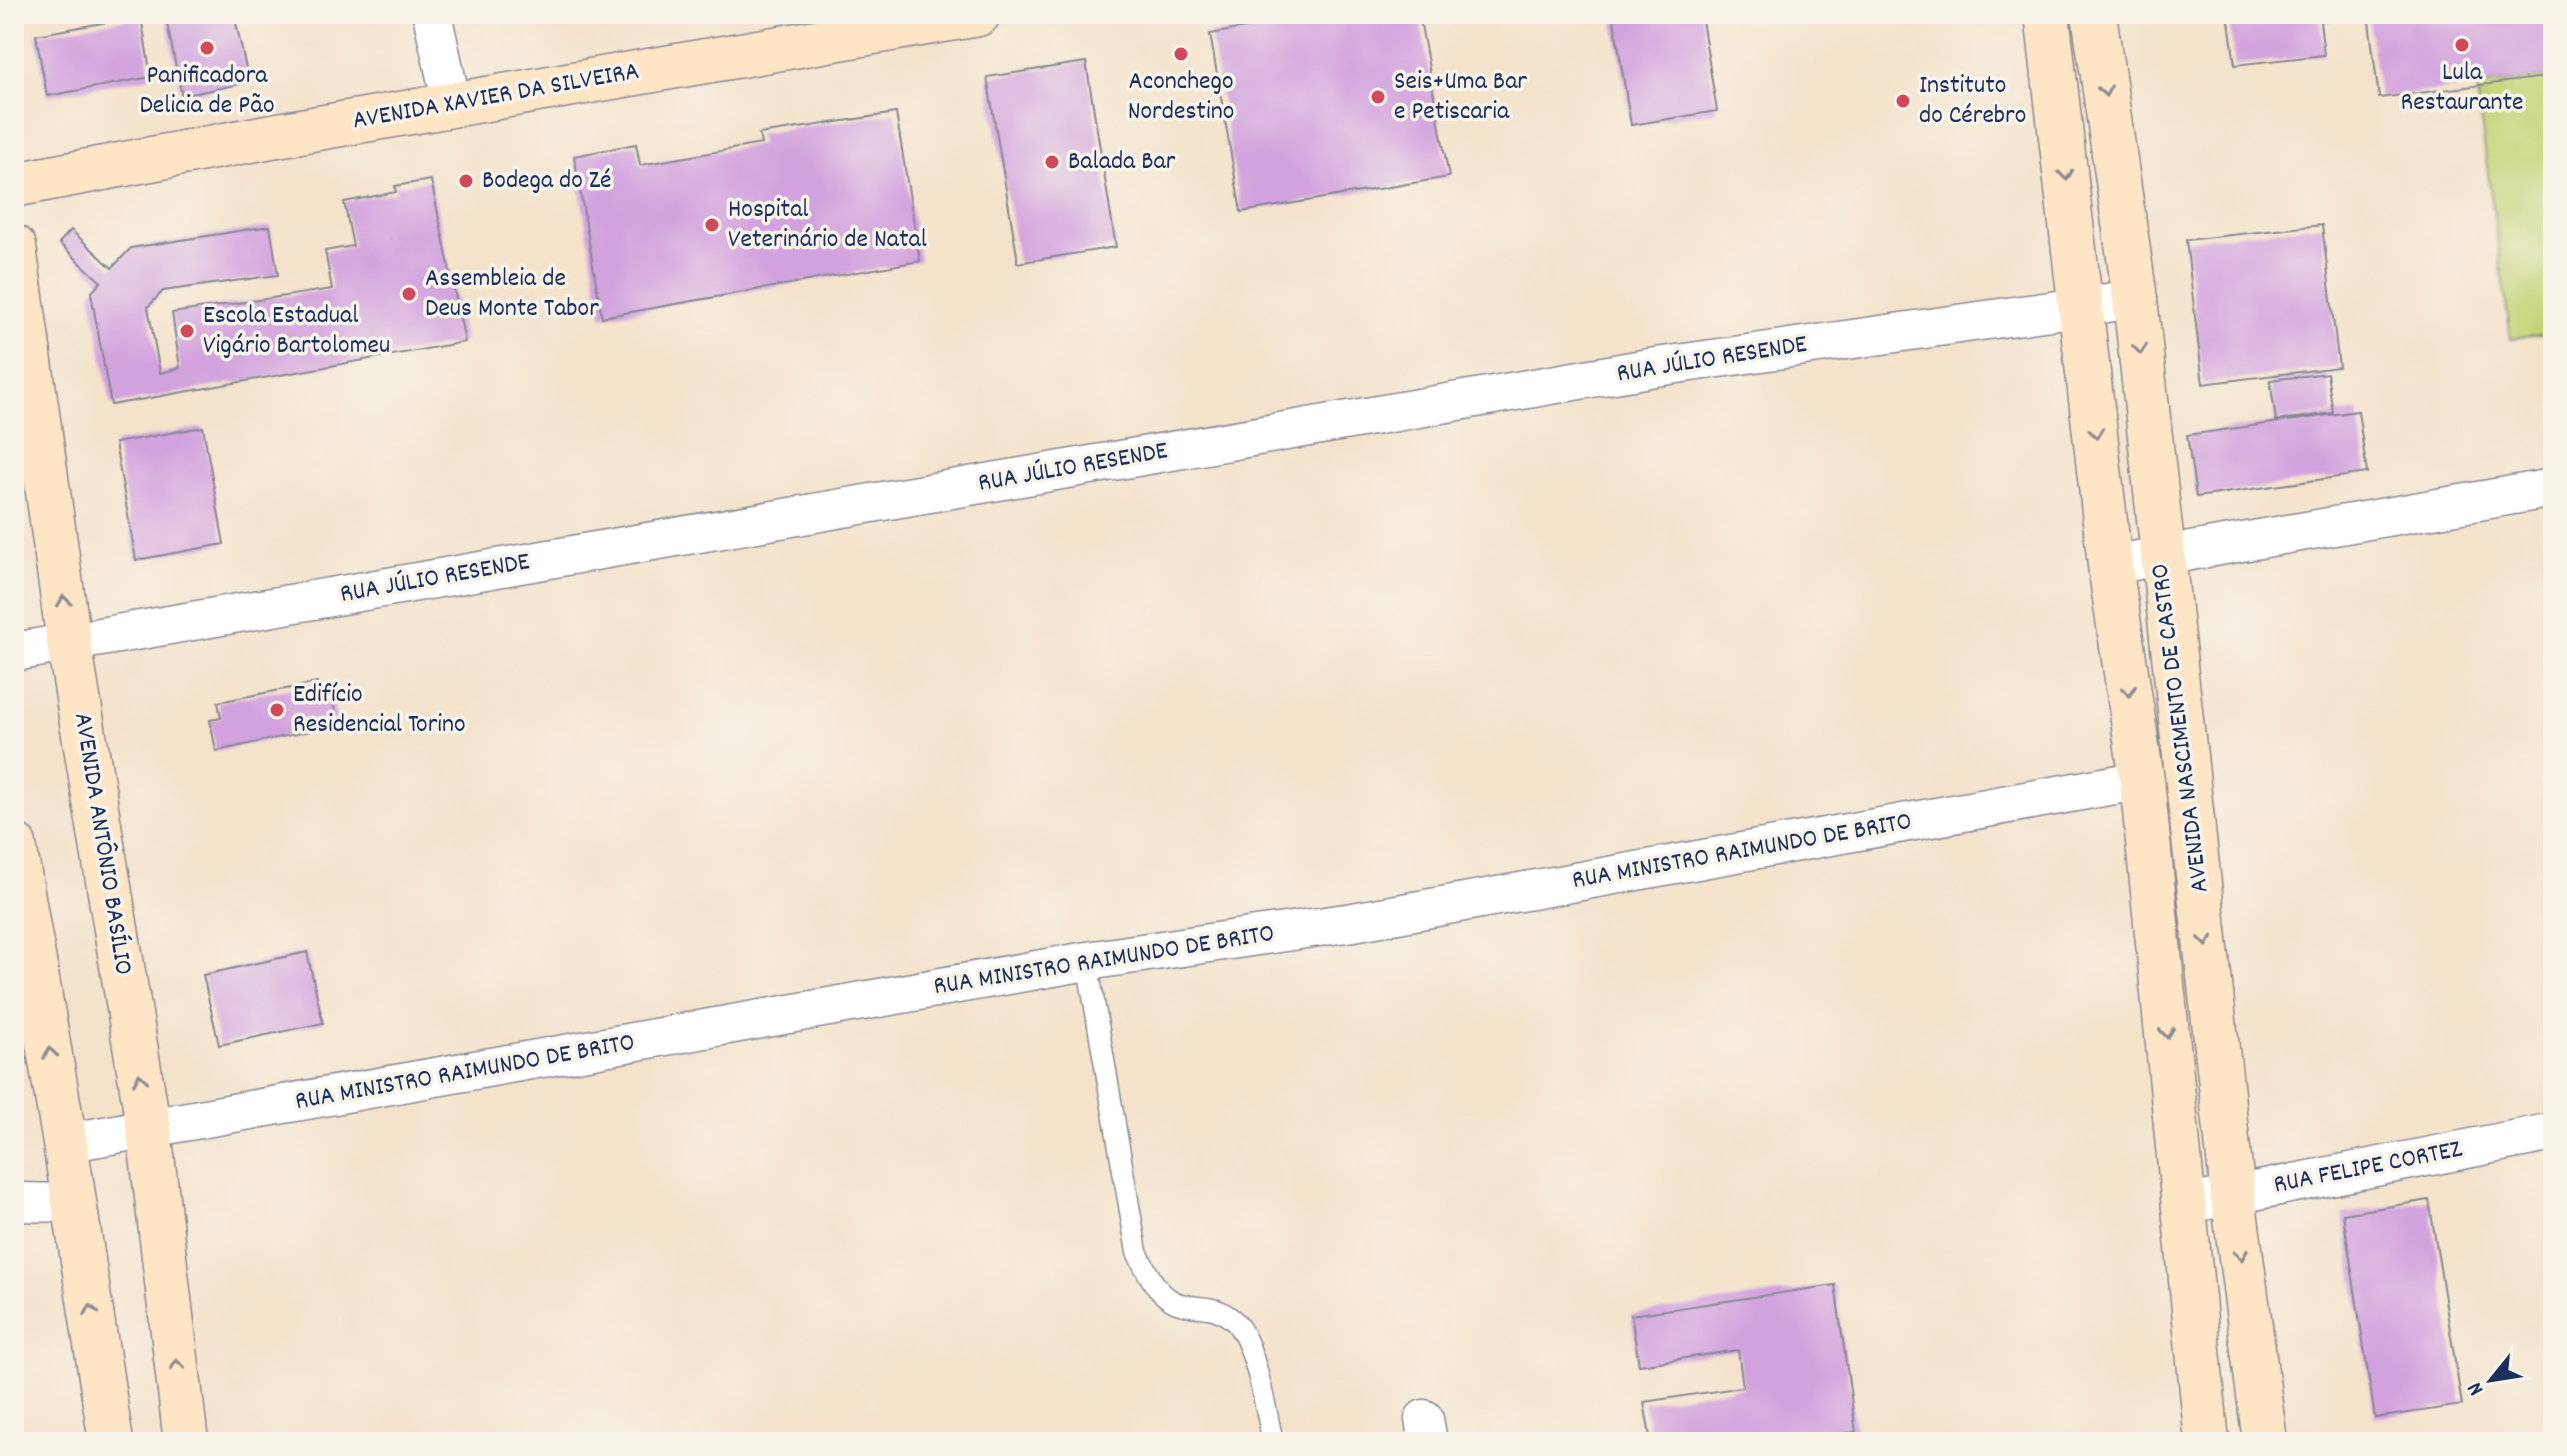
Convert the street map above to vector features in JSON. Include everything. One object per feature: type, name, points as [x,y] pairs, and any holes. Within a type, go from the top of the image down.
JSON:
[{"type":"main road","name":"AVENIDA XAVIER DA SILVEIRA","points":[[14,185],[978,14]]},
{"type":"main road","name":"AVENIDA NASCIMENTO DE CASTRO","points":[[2047,14],[2110,565],[2142,780],[2207,1442]]},
{"type":"main road","name":"AVENIDA NASCIMENTO DE CASTRO","points":[[2094,14],[2135,299],[2233,1195],[2265,1442]]},
{"type":"main road","name":"AVENIDA ANTÔNIO BASÍLIO","points":[[14,247],[69,643],[149,1130],[186,1442]]},
{"type":"main road","points":[[14,845],[75,1203],[111,1442]]},
{"type":"street","points":[[432,14],[452,105]]},
{"type":"street","name":"RUA JÚLIO RESENDE","points":[[14,652],[1649,368],[2135,299]]},
{"type":"street","points":[[2110,565],[2553,488]]},
{"type":"street","name":"RUA MINISTRO RAIMUNDO DE BRITO","points":[[65,1143],[1087,961],[1353,922],[2142,780]]},
{"type":"street","name":"RUA FELIPE CORTEZ","points":[[2183,1205],[2553,1132]]},
{"type":"street","points":[[14,1202],[75,1203]]},
{"type":"lane","points":[[1087,961],[1137,1252],[1154,1287],[1182,1305],[1213,1307],[1235,1321],[1252,1352],[1273,1442]]},
{"type":"green space","points":[[2553,76],[2553,333],[2511,339],[2476,86]]},
{"type":"building","name":"Panificadora Delicia de Pão","points":[[165,14],[234,14],[249,82],[182,96]]},
{"type":"building","points":[[1325,14],[1419,14],[1449,177],[1241,212],[1210,34]]},
{"type":"building","points":[[1613,14],[1701,14],[1717,111],[1631,125]]},
{"type":"building","points":[[2228,14],[2344,14],[2345,18],[2320,21],[2324,55],[2235,65]]},
{"type":"building","name":"Lula Restaurante","points":[[2368,14],[2553,14],[2553,76],[2379,98]]},
{"type":"building","points":[[141,16],[151,77],[47,96],[36,35]]},
{"type":"building","name":"Balada Bar","points":[[1086,62],[1116,247],[1017,263],[987,77]]},
{"type":"building","points":[[896,113],[920,261],[602,317],[574,156],[636,144],[640,165],[761,144],[759,134]]},
{"type":"building","points":[[431,180],[465,342],[111,405],[91,293],[101,282],[59,243],[71,230],[112,268],[131,248],[270,226],[278,275],[163,291],[148,307],[160,373],[180,368],[172,313],[332,289],[325,251],[353,246],[344,202],[396,192],[395,186]]},
{"type":"building","points":[[2322,225],[2339,367],[2203,384],[2186,240]]},
{"type":"building","points":[[2327,373],[2333,413],[2276,421],[2270,380]]},
{"type":"building","points":[[2358,411],[2367,473],[2196,497],[2187,435]]},
{"type":"building","points":[[203,427],[224,544],[136,560],[115,443]]},
{"type":"building","name":"Edifício Residencial Torino","points":[[317,683],[320,699],[332,697],[338,725],[216,751],[210,720],[221,718],[218,702]]},
{"type":"building","points":[[307,952],[323,1023],[219,1045],[203,975]]},
{"type":"building","points":[[2429,1200],[2462,1405],[2375,1418],[2343,1214]]},
{"type":"building","points":[[1835,1285],[1856,1432],[1788,1442],[1651,1442],[1644,1402],[1743,1387],[1738,1350],[1639,1365],[1631,1315]]},
{"type":"place","name":"Lula Restaurante","points":[[2462,45]]},
{"type":"place","name":"Panificadora Delicia de Pão","points":[[207,48]]},
{"type":"place","name":"Aconchego Nordestino","points":[[1181,54]]},
{"type":"place","name":"Seis+Uma Bar e Petiscaria","points":[[1378,97]]},
{"type":"place","name":"Instituto do Cérebro","points":[[1903,101]]},
{"type":"place","name":"Balada Bar","points":[[1052,162]]},
{"type":"place","name":"Bodega do Zé","points":[[466,181]]},
{"type":"place","name":"Hospital Veterinário de Natal","points":[[712,225]]},
{"type":"place","name":"Assembleia de Deus Monte Tabor","points":[[409,294]]},
{"type":"place","name":"Escola Estadual Vigário Bartolomeu","points":[[187,331]]},
{"type":"place","name":"Edifício Residencial Torino","points":[[277,710]]}]
